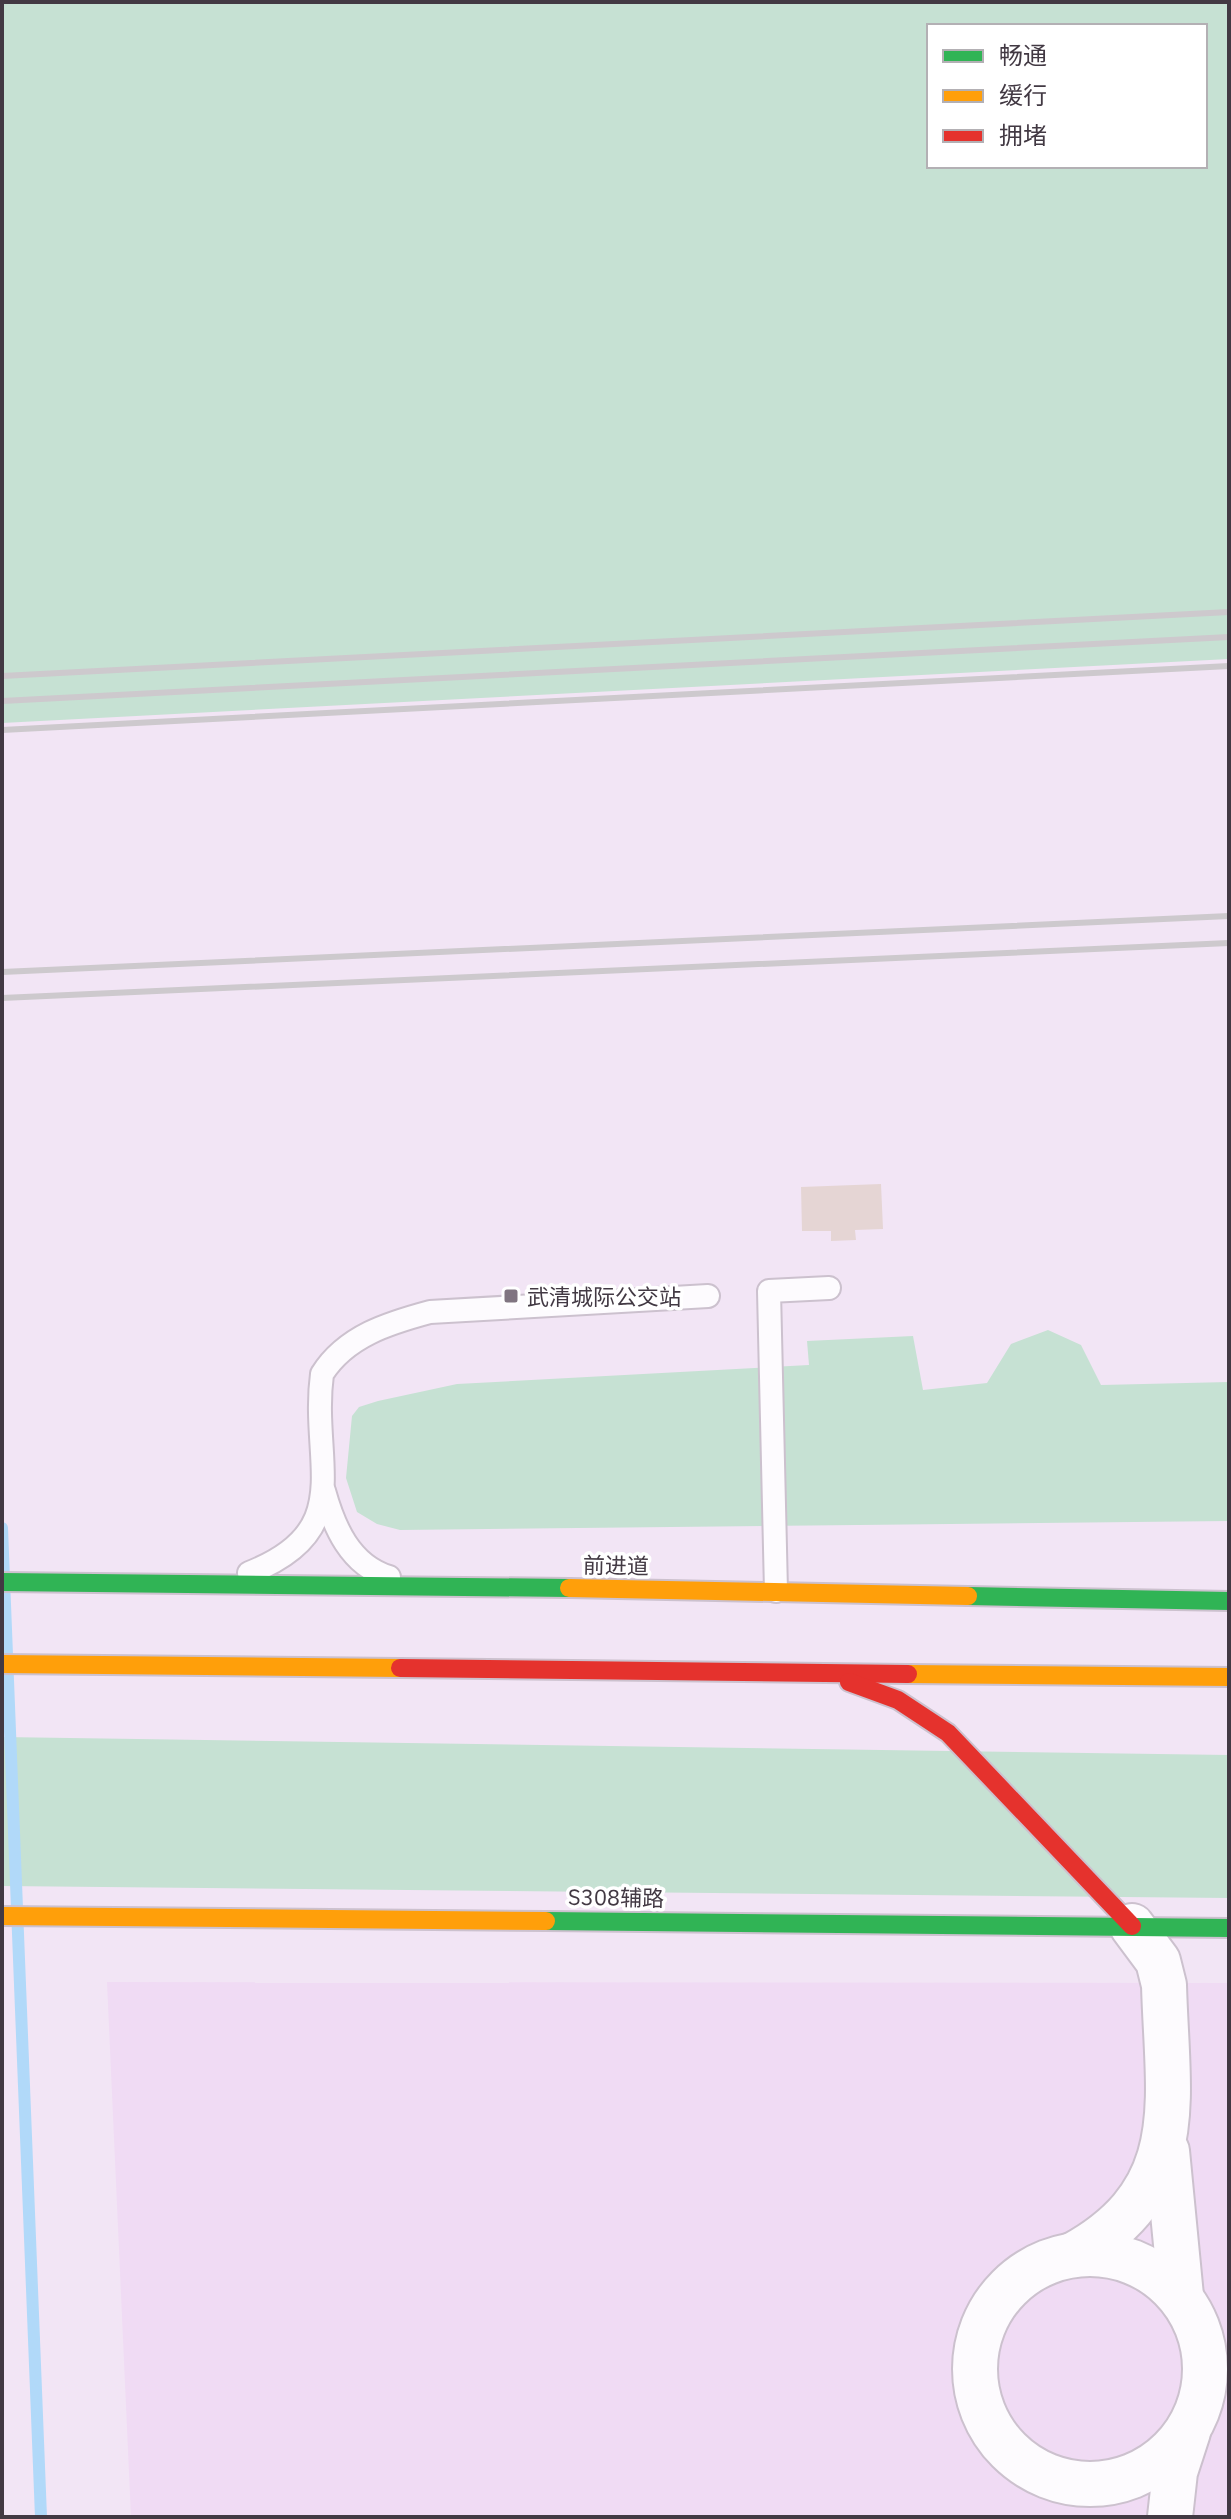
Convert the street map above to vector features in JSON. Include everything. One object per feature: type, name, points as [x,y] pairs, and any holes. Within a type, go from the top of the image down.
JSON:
[{"type":"main road","name":"前进道","points":[[2,1582],[413,1585],[1229,1601]]},
{"type":"main road","points":[[2,1664],[1229,1677]]},
{"type":"main road","points":[[816,1672],[898,1700],[948,1733],[1132,1926]]},
{"type":"main road","name":"S308辅路","points":[[2,1916],[1229,1928]]},
{"type":"street","points":[[1132,1926],[1158,1961],[1164,1985],[1167,2126],[1181,2296]]},
{"type":"street","points":[[1167,2126],[1144,2198],[1099,2241],[1073,2255],[1036,2267],[1005,2291],[984,2323],[974,2361],[978,2400],[995,2436],[1022,2464],[1058,2481],[1094,2485],[1131,2478],[1163,2459],[1188,2432]]},
{"type":"street","points":[[1073,2255],[1113,2256],[1150,2270],[1181,2296],[1215,2342],[1206,2364],[1216,2382],[1188,2432],[1175,2472],[1170,2517]]},
{"type":"street","points":[[1058,2481],[1086,2517]]},
{"type":"lane","points":[[776,1591],[769,1291],[829,1288]]},
{"type":"lane","points":[[217,1583],[268,1566],[304,1542],[320,1510],[323,1487],[322,1374],[339,1352],[369,1333],[430,1312],[708,1296]]},
{"type":"lane","points":[[323,1487],[334,1524],[349,1549],[380,1574],[413,1585]]},
{"type":"shaded area","points":[[107,1982],[1229,1983],[1229,2517],[131,2517]]},
{"type":"green space","points":[[2,2],[1229,2],[1229,659],[2,723]]},
{"type":"green space","points":[[1048,1330],[1081,1345],[1101,1385],[1229,1382],[1229,1521],[400,1530],[377,1524],[357,1512],[346,1478],[352,1416],[359,1407],[457,1384],[809,1365],[807,1341],[913,1336],[923,1390],[987,1383],[1011,1344]]},
{"type":"green space","points":[[2,1737],[1229,1755],[1229,1898],[2,1886]]},
{"type":"building","points":[[881,1184],[883,1229],[855,1230],[856,1240],[831,1241],[831,1231],[802,1231],[801,1187]]},
{"type":"waterway","points":[[2,1528],[41,2517]]},
{"type":"railway","points":[[2,676],[1229,612]]},
{"type":"railway","points":[[2,701],[1229,637]]},
{"type":"railway","points":[[2,730],[1229,666]]},
{"type":"railway","points":[[2,972],[1229,916]]},
{"type":"railway","points":[[2,998],[1229,943]]},
{"type":"traffic: fast","points":[[2,1582],[569,1588]]},
{"type":"traffic: fast","points":[[968,1596],[1229,1601]]},
{"type":"traffic: fast","points":[[546,1921],[1229,1928]]},
{"type":"traffic: slow","points":[[569,1588],[968,1596]]},
{"type":"traffic: slow","points":[[2,1664],[400,1668]]},
{"type":"traffic: slow","points":[[908,1674],[1229,1677]]},
{"type":"traffic: slow","points":[[2,1916],[546,1921]]},
{"type":"traffic: jam","points":[[400,1668],[908,1674]]},
{"type":"traffic: jam","points":[[849,1682],[898,1700],[948,1733],[1132,1926]]},
{"type":"place","name":"武清城际公交站","points":[[511,1296]]}]
